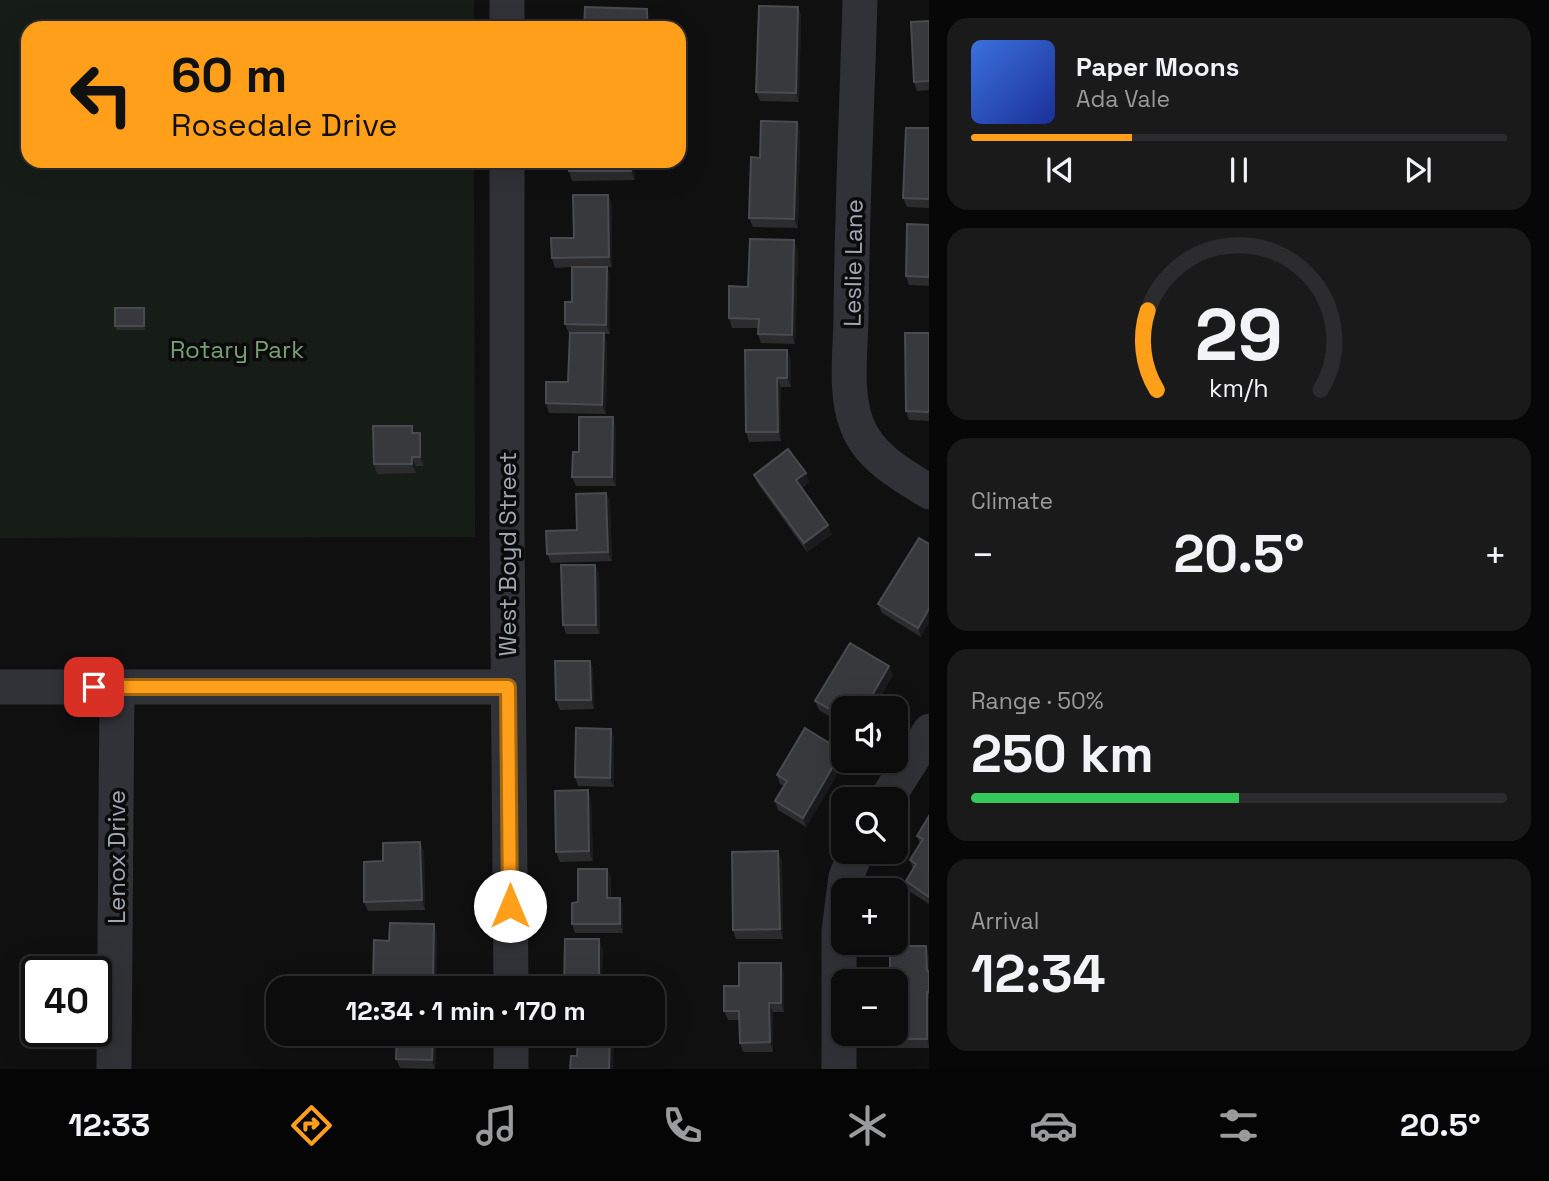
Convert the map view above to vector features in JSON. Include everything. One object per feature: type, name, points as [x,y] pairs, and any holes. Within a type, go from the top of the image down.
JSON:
[{"type":"street","points":[[507,0],[507,21]]},
{"type":"street","name":"Leslie Lane","points":[[860,0],[852,301],[853,410],[863,439],[877,455],[929,492]]},
{"type":"street","name":"West Boyd Street","points":[[507,168],[510,976]]},
{"type":"street","points":[[0,687],[508,687]]},
{"type":"street","name":"Lenox Drive","points":[[114,1069],[117,687]]},
{"type":"street","points":[[894,787],[929,731]]},
{"type":"street","points":[[839,1069],[839,931],[846,877],[851,864]]},
{"type":"street","points":[[511,1046],[511,1069]]},
{"type":"green space","name":"Rotary Park","points":[[0,0],[474,0],[474,21],[21,21],[21,168],[474,168],[475,537],[0,538]]},
{"type":"building","points":[[759,6],[798,7],[796,93],[756,92]]},
{"type":"building","points":[[585,7],[647,9],[647,21],[584,21]]},
{"type":"building","points":[[929,21],[929,81],[914,82],[911,22]]},
{"type":"building","points":[[761,121],[797,122],[794,219],[749,218],[751,157],[760,158]]},
{"type":"building","points":[[906,128],[929,128],[929,199],[903,198]]},
{"type":"building","points":[[569,168],[631,168],[631,171],[569,171]]},
{"type":"building","points":[[573,195],[608,195],[609,257],[552,258],[551,238],[574,238]]},
{"type":"building","points":[[907,224],[929,225],[929,277],[906,276]]},
{"type":"building","points":[[750,239],[794,240],[792,335],[758,334],[759,319],[729,318],[729,286],[748,287]]},
{"type":"building","points":[[572,267],[607,267],[606,325],[565,324],[565,302],[572,302]]},
{"type":"building","points":[[115,308],[144,308],[144,326],[115,326]]},
{"type":"building","points":[[570,333],[604,333],[602,405],[546,403],[546,382],[568,382]]},
{"type":"building","points":[[905,333],[929,333],[929,412],[906,411]]},
{"type":"building","points":[[745,350],[787,350],[787,378],[777,378],[778,432],[746,432]]},
{"type":"building","points":[[579,417],[613,417],[612,477],[572,477],[573,452],[579,452]]},
{"type":"building","points":[[373,426],[412,426],[412,433],[420,433],[420,457],[412,457],[412,464],[374,464]]},
{"type":"building","points":[[788,449],[806,473],[796,480],[828,525],[804,543],[754,475]]},
{"type":"building","points":[[606,493],[608,552],[547,554],[546,531],[577,530],[576,494]]},
{"type":"building","points":[[919,538],[929,544],[929,609],[918,628],[878,604]]},
{"type":"building","points":[[561,565],[595,565],[596,625],[563,625]]},
{"type":"building","points":[[850,643],[889,666],[872,696],[831,696],[831,710],[815,701]]},
{"type":"building","points":[[555,661],[590,661],[591,700],[556,700]]},
{"type":"building","points":[[576,728],[611,729],[610,778],[575,777]]},
{"type":"building","points":[[805,728],[831,744],[831,770],[803,818],[775,801],[787,781],[777,775]]},
{"type":"building","points":[[588,790],[589,851],[556,852],[555,791]]},
{"type":"building","points":[[929,816],[929,897],[908,882],[916,864],[910,860],[923,839],[917,836]]},
{"type":"building","points":[[420,842],[422,900],[364,902],[364,862],[383,861],[383,843]]},
{"type":"building","points":[[778,851],[780,929],[733,930],[732,852]]},
{"type":"building","points":[[578,869],[607,869],[607,898],[620,898],[620,924],[572,924],[572,903],[578,902]]},
{"type":"building","points":[[390,923],[434,924],[433,976],[373,976],[374,940],[389,941]]},
{"type":"building","points":[[565,939],[599,939],[599,976],[564,976]]},
{"type":"building","points":[[908,946],[926,946],[929,971],[927,1039],[908,1039],[908,969],[890,969],[890,955],[908,955]]},
{"type":"building","points":[[739,963],[781,963],[781,1003],[769,1003],[770,1042],[740,1043],[739,1011],[724,1011],[724,986],[739,986]]},
{"type":"building","points":[[397,1046],[433,1046],[432,1060],[396,1059]]},
{"type":"building","points":[[577,1046],[610,1046],[609,1069],[570,1069],[571,1056],[577,1056]]},
{"type":"route","points":[[94,687],[508,687],[510,906]]}]
